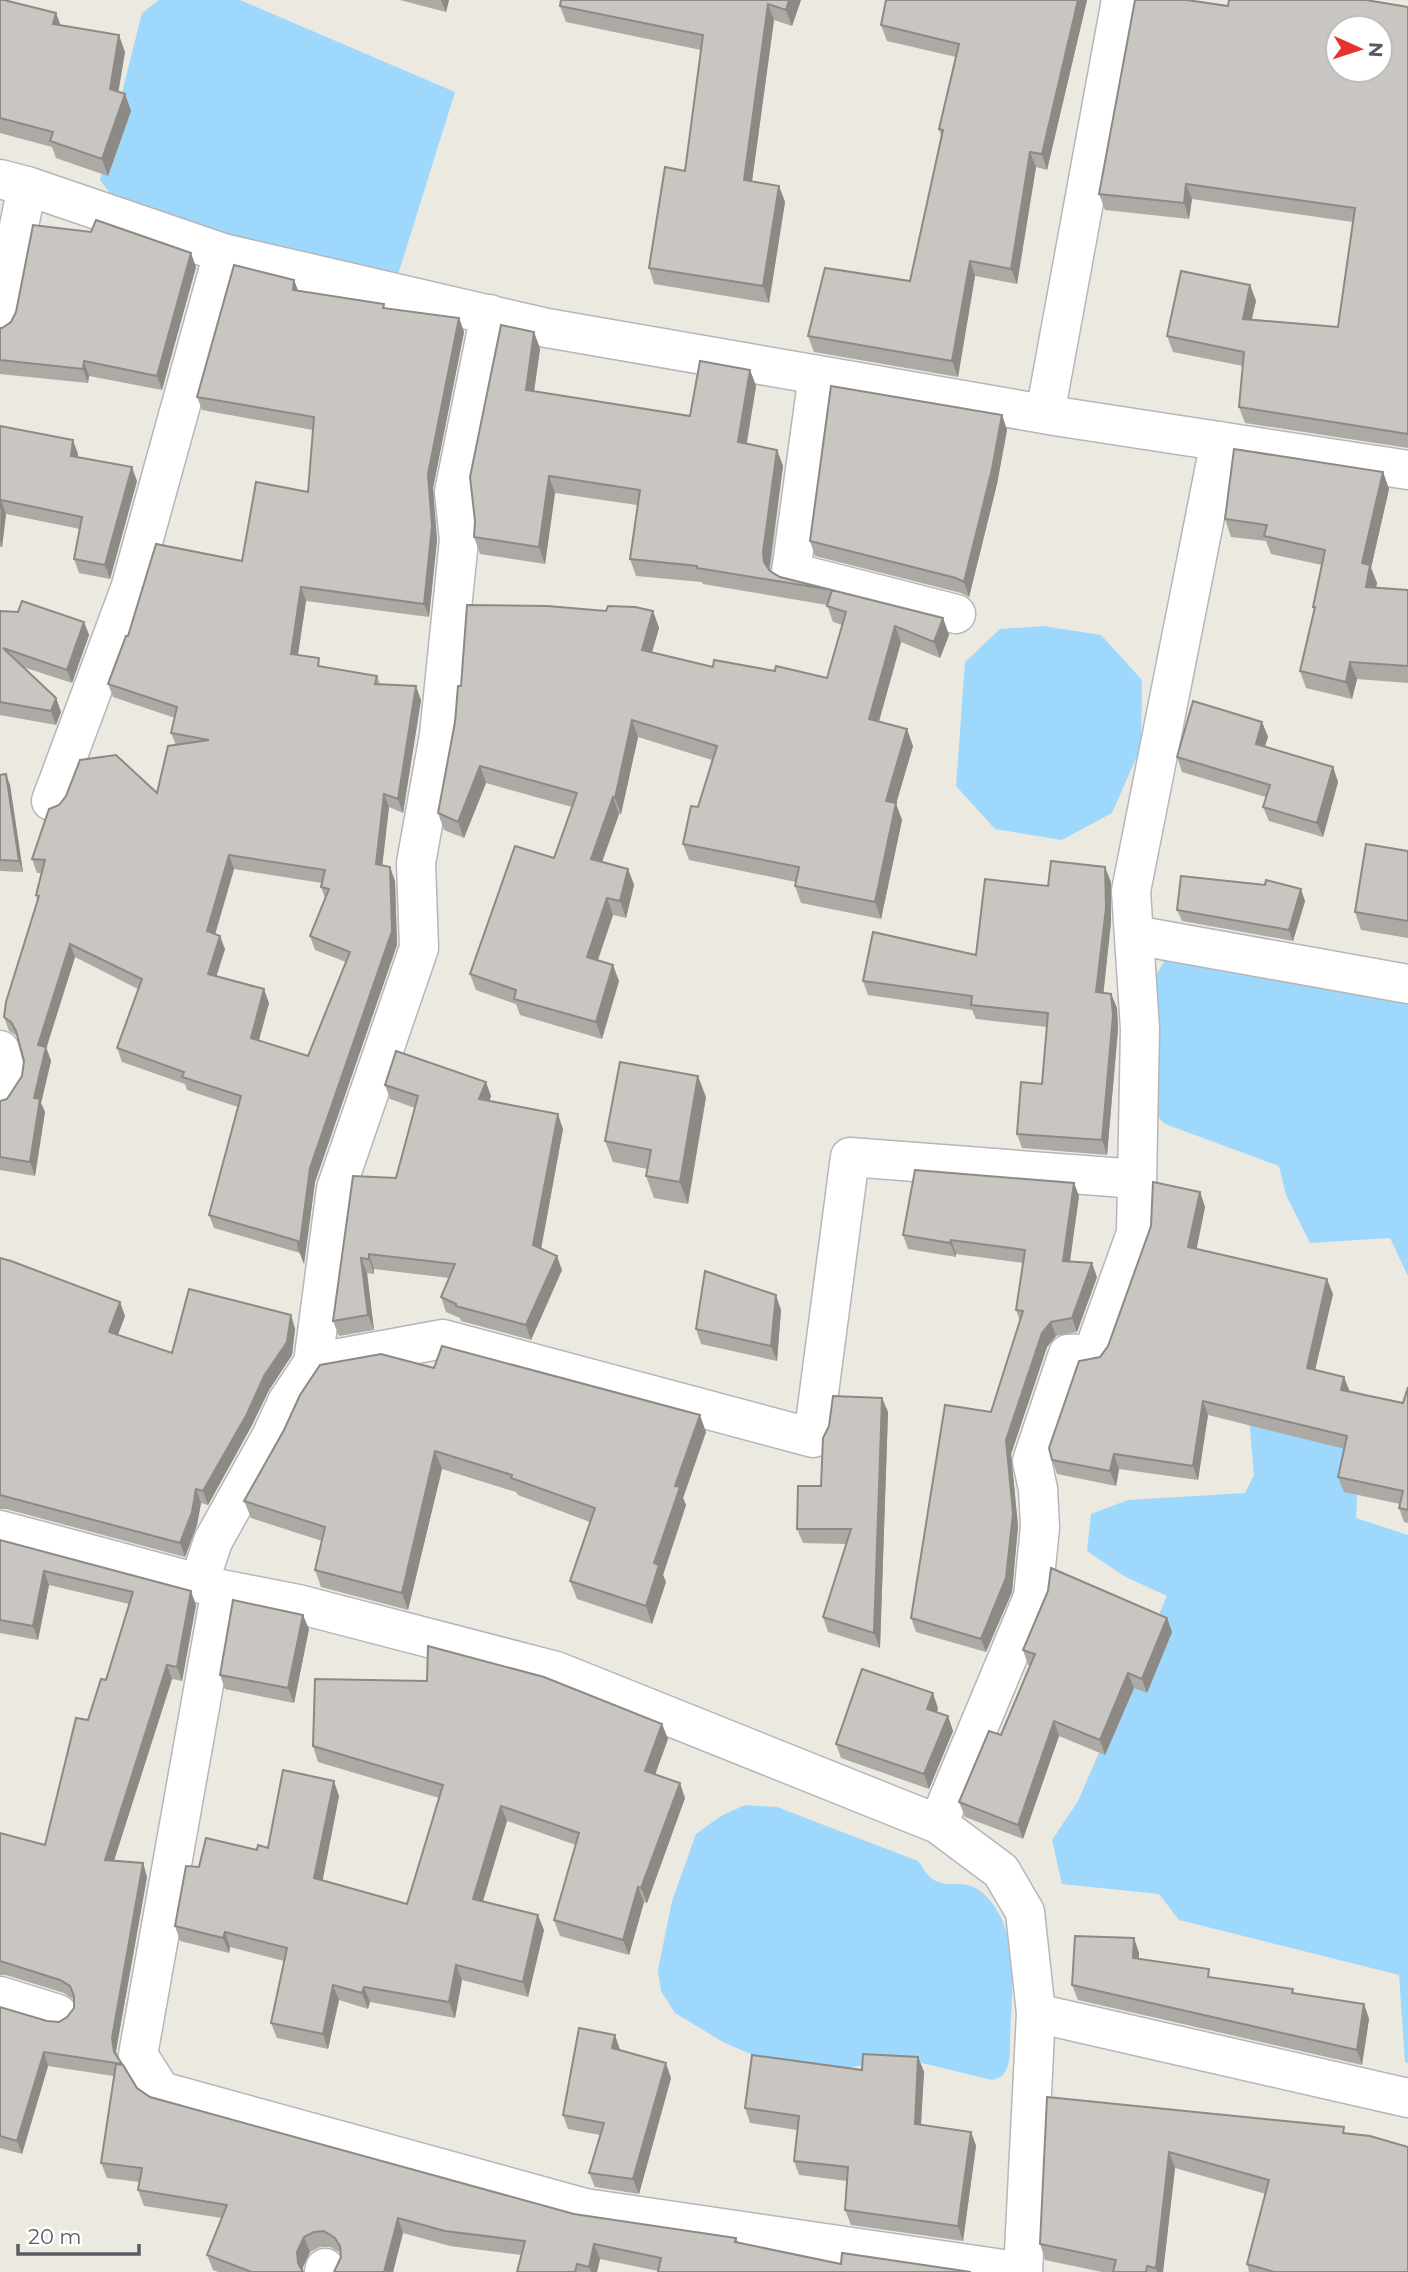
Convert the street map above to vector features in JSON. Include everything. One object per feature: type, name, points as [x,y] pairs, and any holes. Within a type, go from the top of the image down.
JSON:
[{"type":"street","points":[[1045,414],[1121,0]]},
{"type":"street","points":[[0,322],[13,183],[223,253],[547,328],[1045,414],[1408,470]]},
{"type":"street","points":[[51,801],[130,589],[223,253]]},
{"type":"street","points":[[0,1530],[210,1586],[298,1604],[555,1671],[938,1824],[1001,1871],[1025,1912],[1036,2013],[1023,2272],[584,2208],[161,2091],[138,2054],[210,1586],[213,1541],[271,1437],[287,1402],[313,1363],[336,1189],[419,948],[416,863],[441,721],[459,540],[454,492],[489,314]]},
{"type":"street","points":[[818,375],[791,572],[956,614]]},
{"type":"street","points":[[938,1824],[1033,1597],[1040,1527],[1038,1489],[1032,1461],[1068,1354],[1093,1353],[1136,1233],[1140,1029],[1131,891],[1220,441]]},
{"type":"street","points":[[1134,935],[1408,984]]},
{"type":"street","points":[[0,1050],[8,1080],[0,1094]]},
{"type":"street","points":[[313,1363],[443,1339],[813,1438],[850,1157],[1137,1179]]},
{"type":"street","points":[[0,1996],[58,2014]]},
{"type":"street","points":[[1036,2013],[1408,2098]]},
{"type":"water","points":[[159,0],[240,0],[455,92],[397,278],[121,208],[100,180],[142,13]]},
{"type":"water","points":[[1043,626],[1101,635],[1142,680],[1141,747],[1112,813],[1062,840],[995,829],[956,786],[965,662],[1000,629]]},
{"type":"water","points":[[1168,954],[1408,998],[1408,1276],[1390,1238],[1310,1243],[1286,1195],[1279,1166],[1165,1124],[1154,1113],[1153,981]]},
{"type":"water","points":[[1260,1370],[1362,1393],[1356,1518],[1408,1535],[1408,2063],[1405,2062],[1399,1975],[1179,1920],[1159,1894],[1062,1884],[1052,1840],[1078,1801],[1167,1596],[1124,1576],[1087,1551],[1091,1514],[1128,1500],[1245,1493],[1254,1475],[1247,1396]]},
{"type":"water","points":[[745,1805],[777,1807],[918,1861],[929,1876],[939,1882],[968,1885],[984,1894],[1001,1918],[1007,1934],[1012,1968],[1010,2054],[1002,2076],[992,2080],[922,2063],[879,2061],[833,2072],[773,2064],[723,2042],[675,2013],[661,1991],[658,1970],[672,1901],[696,1834],[721,1816]]},
{"type":"building","points":[[0,0],[56,13],[53,24],[119,35],[110,89],[125,94],[102,159],[50,141],[53,132],[0,118]]},
{"type":"building","points":[[561,0],[789,0],[786,10],[768,4],[744,180],[779,186],[763,286],[649,268],[665,167],[685,171],[703,35],[560,6]]},
{"type":"building","points":[[886,0],[1078,0],[1042,154],[1030,152],[1011,269],[970,261],[952,361],[808,336],[825,268],[910,281],[943,130],[939,129],[959,44],[881,25]]},
{"type":"building","points":[[1135,0],[1187,0],[1228,6],[1229,0],[1366,0],[1408,7],[1408,434],[1239,407],[1244,352],[1167,336],[1181,271],[1250,285],[1243,319],[1338,327],[1355,208],[1186,184],[1184,203],[1099,194]]},
{"type":"building","points":[[96,220],[191,253],[157,376],[84,361],[83,369],[0,360],[0,328],[11,322],[16,312],[33,225],[91,232]]},
{"type":"building","points":[[234,265],[294,280],[293,290],[384,304],[383,308],[459,318],[428,474],[432,526],[424,604],[301,587],[291,654],[319,658],[318,666],[377,676],[375,684],[416,686],[398,799],[384,794],[376,864],[390,867],[392,931],[310,1168],[299,1251],[298,1241],[209,1215],[241,1096],[182,1077],[184,1072],[117,1048],[142,979],[70,944],[38,1045],[46,1047],[34,1098],[40,1099],[30,1162],[0,1157],[0,1101],[7,1099],[22,1076],[24,1061],[16,1031],[4,1017],[6,1002],[39,896],[36,895],[45,860],[32,859],[49,809],[59,805],[66,796],[80,760],[116,755],[157,793],[168,746],[209,740],[171,733],[177,707],[108,684],[128,636],[156,544],[242,561],[256,482],[308,492],[314,417],[197,397]],"holes":[[[229,855],[325,870],[321,887],[329,889],[310,936],[350,952],[308,1056],[251,1038],[264,989],[208,974],[220,936],[207,931]]]},
{"type":"building","points":[[501,325],[534,332],[526,390],[690,416],[700,361],[750,370],[738,442],[777,450],[763,552],[764,562],[770,571],[780,577],[831,590],[697,566],[630,559],[640,490],[549,476],[539,547],[474,537],[470,477]]},
{"type":"building","points":[[831,386],[1002,415],[992,469],[964,582],[810,541]]},
{"type":"building","points":[[0,426],[73,440],[71,456],[132,467],[105,565],[74,559],[82,517],[1,500],[0,510]]},
{"type":"building","points":[[1234,449],[1383,472],[1362,563],[1370,565],[1366,587],[1408,590],[1408,666],[1350,662],[1346,682],[1300,671],[1325,550],[1264,536],[1267,525],[1225,519]]},
{"type":"building","points":[[832,590],[943,618],[934,642],[895,626],[869,719],[907,729],[886,801],[896,803],[875,902],[795,886],[799,867],[683,844],[691,806],[698,807],[717,746],[632,720],[615,798],[613,797],[591,859],[628,869],[620,901],[607,898],[587,957],[613,965],[596,1022],[514,999],[516,990],[470,974],[515,846],[554,858],[577,793],[480,766],[458,822],[438,813],[455,722],[458,686],[461,686],[467,605],[547,606],[606,611],[608,606],[635,607],[653,611],[642,650],[713,667],[714,660],[775,671],[776,666],[827,678],[846,612],[827,606]]},
{"type":"building","points":[[22,601],[84,622],[67,670],[3,648],[56,698],[51,711],[0,702],[0,611],[18,612]]},
{"type":"building","points":[[1193,701],[1262,722],[1256,744],[1333,767],[1317,823],[1263,807],[1270,785],[1177,757]]},
{"type":"building","points":[[6,774],[19,861],[0,860],[0,775]]},
{"type":"building","points":[[1366,844],[1408,851],[1408,921],[1355,912]]},
{"type":"building","points":[[1051,861],[1105,867],[1106,908],[1096,992],[1111,994],[1113,1015],[1102,1140],[1017,1134],[1021,1082],[1042,1084],[1048,1013],[971,1005],[972,996],[863,981],[873,932],[976,955],[985,879],[1048,886]]},
{"type":"building","points":[[1181,876],[1265,885],[1266,880],[1301,889],[1289,930],[1177,910]]},
{"type":"building","points":[[396,1051],[486,1082],[479,1099],[558,1114],[533,1245],[557,1256],[526,1325],[456,1306],[441,1297],[455,1264],[369,1254],[369,1259],[361,1258],[368,1315],[333,1321],[353,1176],[396,1178],[418,1096],[385,1085]]},
{"type":"building","points":[[620,1062],[698,1076],[680,1182],[646,1176],[651,1150],[605,1141]]},
{"type":"building","points":[[915,1170],[1074,1183],[1063,1261],[1092,1263],[1072,1318],[1051,1322],[1042,1333],[1006,1440],[1013,1513],[1006,1578],[981,1639],[911,1618],[945,1405],[991,1412],[1023,1311],[1016,1310],[1025,1250],[951,1240],[950,1243],[903,1235]]},
{"type":"building","points":[[1153,1182],[1200,1192],[1188,1247],[1327,1279],[1307,1368],[1344,1377],[1341,1390],[1403,1403],[1408,1387],[1408,1510],[1399,1508],[1403,1491],[1338,1477],[1347,1436],[1203,1401],[1193,1466],[1114,1454],[1110,1471],[1052,1460],[1049,1448],[1079,1361],[1100,1357],[1108,1346],[1151,1226]]},
{"type":"building","points":[[0,1258],[120,1302],[109,1332],[172,1353],[189,1289],[291,1315],[287,1342],[264,1376],[247,1414],[203,1491],[196,1489],[192,1512],[180,1543],[0,1495]]},
{"type":"building","points":[[705,1271],[776,1295],[771,1346],[696,1329]]},
{"type":"building","points":[[442,1346],[700,1415],[675,1486],[680,1487],[654,1563],[659,1565],[646,1606],[570,1581],[595,1508],[511,1478],[512,1475],[435,1451],[402,1593],[315,1570],[325,1527],[244,1501],[284,1430],[300,1395],[320,1365],[381,1354],[434,1368]]},
{"type":"building","points":[[833,1396],[882,1398],[874,1633],[823,1617],[851,1529],[797,1529],[798,1486],[821,1486],[823,1438],[829,1426]]},
{"type":"building","points":[[0,1540],[191,1591],[177,1667],[167,1665],[105,1860],[143,1863],[112,2038],[114,2052],[122,2064],[44,2052],[17,2141],[0,2136],[0,2007],[59,2022],[74,2008],[74,1996],[70,1986],[60,1980],[0,1961],[0,1833],[45,1845],[76,1718],[88,1720],[101,1679],[106,1680],[133,1592],[44,1571],[33,1626],[0,1620]]},
{"type":"building","points":[[1051,1568],[1167,1618],[1142,1679],[1128,1673],[1100,1740],[1054,1721],[1018,1825],[959,1802],[989,1731],[1001,1735],[1035,1654],[1023,1650],[1048,1591]]},
{"type":"building","points":[[233,1600],[303,1615],[288,1688],[220,1675]]},
{"type":"building","points":[[428,1646],[544,1677],[662,1724],[645,1771],[680,1783],[641,1888],[638,1887],[623,1940],[554,1920],[579,1833],[501,1806],[473,1899],[538,1915],[523,1982],[456,1965],[449,2002],[364,1987],[362,1993],[333,1985],[323,2034],[271,2023],[287,1948],[225,1932],[223,1938],[175,1926],[186,1866],[199,1867],[206,1838],[257,1850],[258,1845],[268,1848],[283,1770],[334,1781],[314,1878],[407,1904],[443,1785],[313,1746],[315,1679],[427,1681]]},
{"type":"building","points":[[862,1669],[933,1693],[927,1709],[948,1716],[924,1774],[836,1744]]},
{"type":"building","points":[[1075,1936],[1134,1938],[1133,1958],[1209,1969],[1208,1977],[1293,1989],[1292,1993],[1364,2004],[1357,2050],[1072,1985]]},
{"type":"building","points":[[579,2028],[615,2035],[612,2048],[666,2063],[633,2179],[589,2173],[604,2123],[563,2115]]},
{"type":"building","points":[[863,2054],[918,2057],[915,2124],[971,2132],[958,2226],[845,2210],[848,2167],[794,2161],[799,2116],[745,2108],[752,2055],[862,2070]]},
{"type":"building","points":[[116,2064],[123,2065],[137,2088],[150,2097],[574,2214],[736,2238],[735,2242],[841,2264],[842,2253],[971,2272],[658,2272],[661,2258],[594,2244],[589,2267],[577,2264],[575,2272],[517,2272],[525,2241],[445,2231],[398,2218],[384,2272],[334,2272],[341,2257],[340,2246],[335,2238],[324,2231],[304,2237],[297,2252],[298,2263],[303,2272],[248,2272],[207,2255],[227,2205],[138,2190],[142,2168],[101,2163]]},
{"type":"building","points":[[1047,2097],[1344,2127],[1343,2133],[1370,2136],[1408,2147],[1408,2272],[1274,2272],[1247,2264],[1269,2180],[1169,2152],[1156,2268],[1147,2266],[1146,2272],[1113,2272],[1116,2260],[1040,2244]]}]
